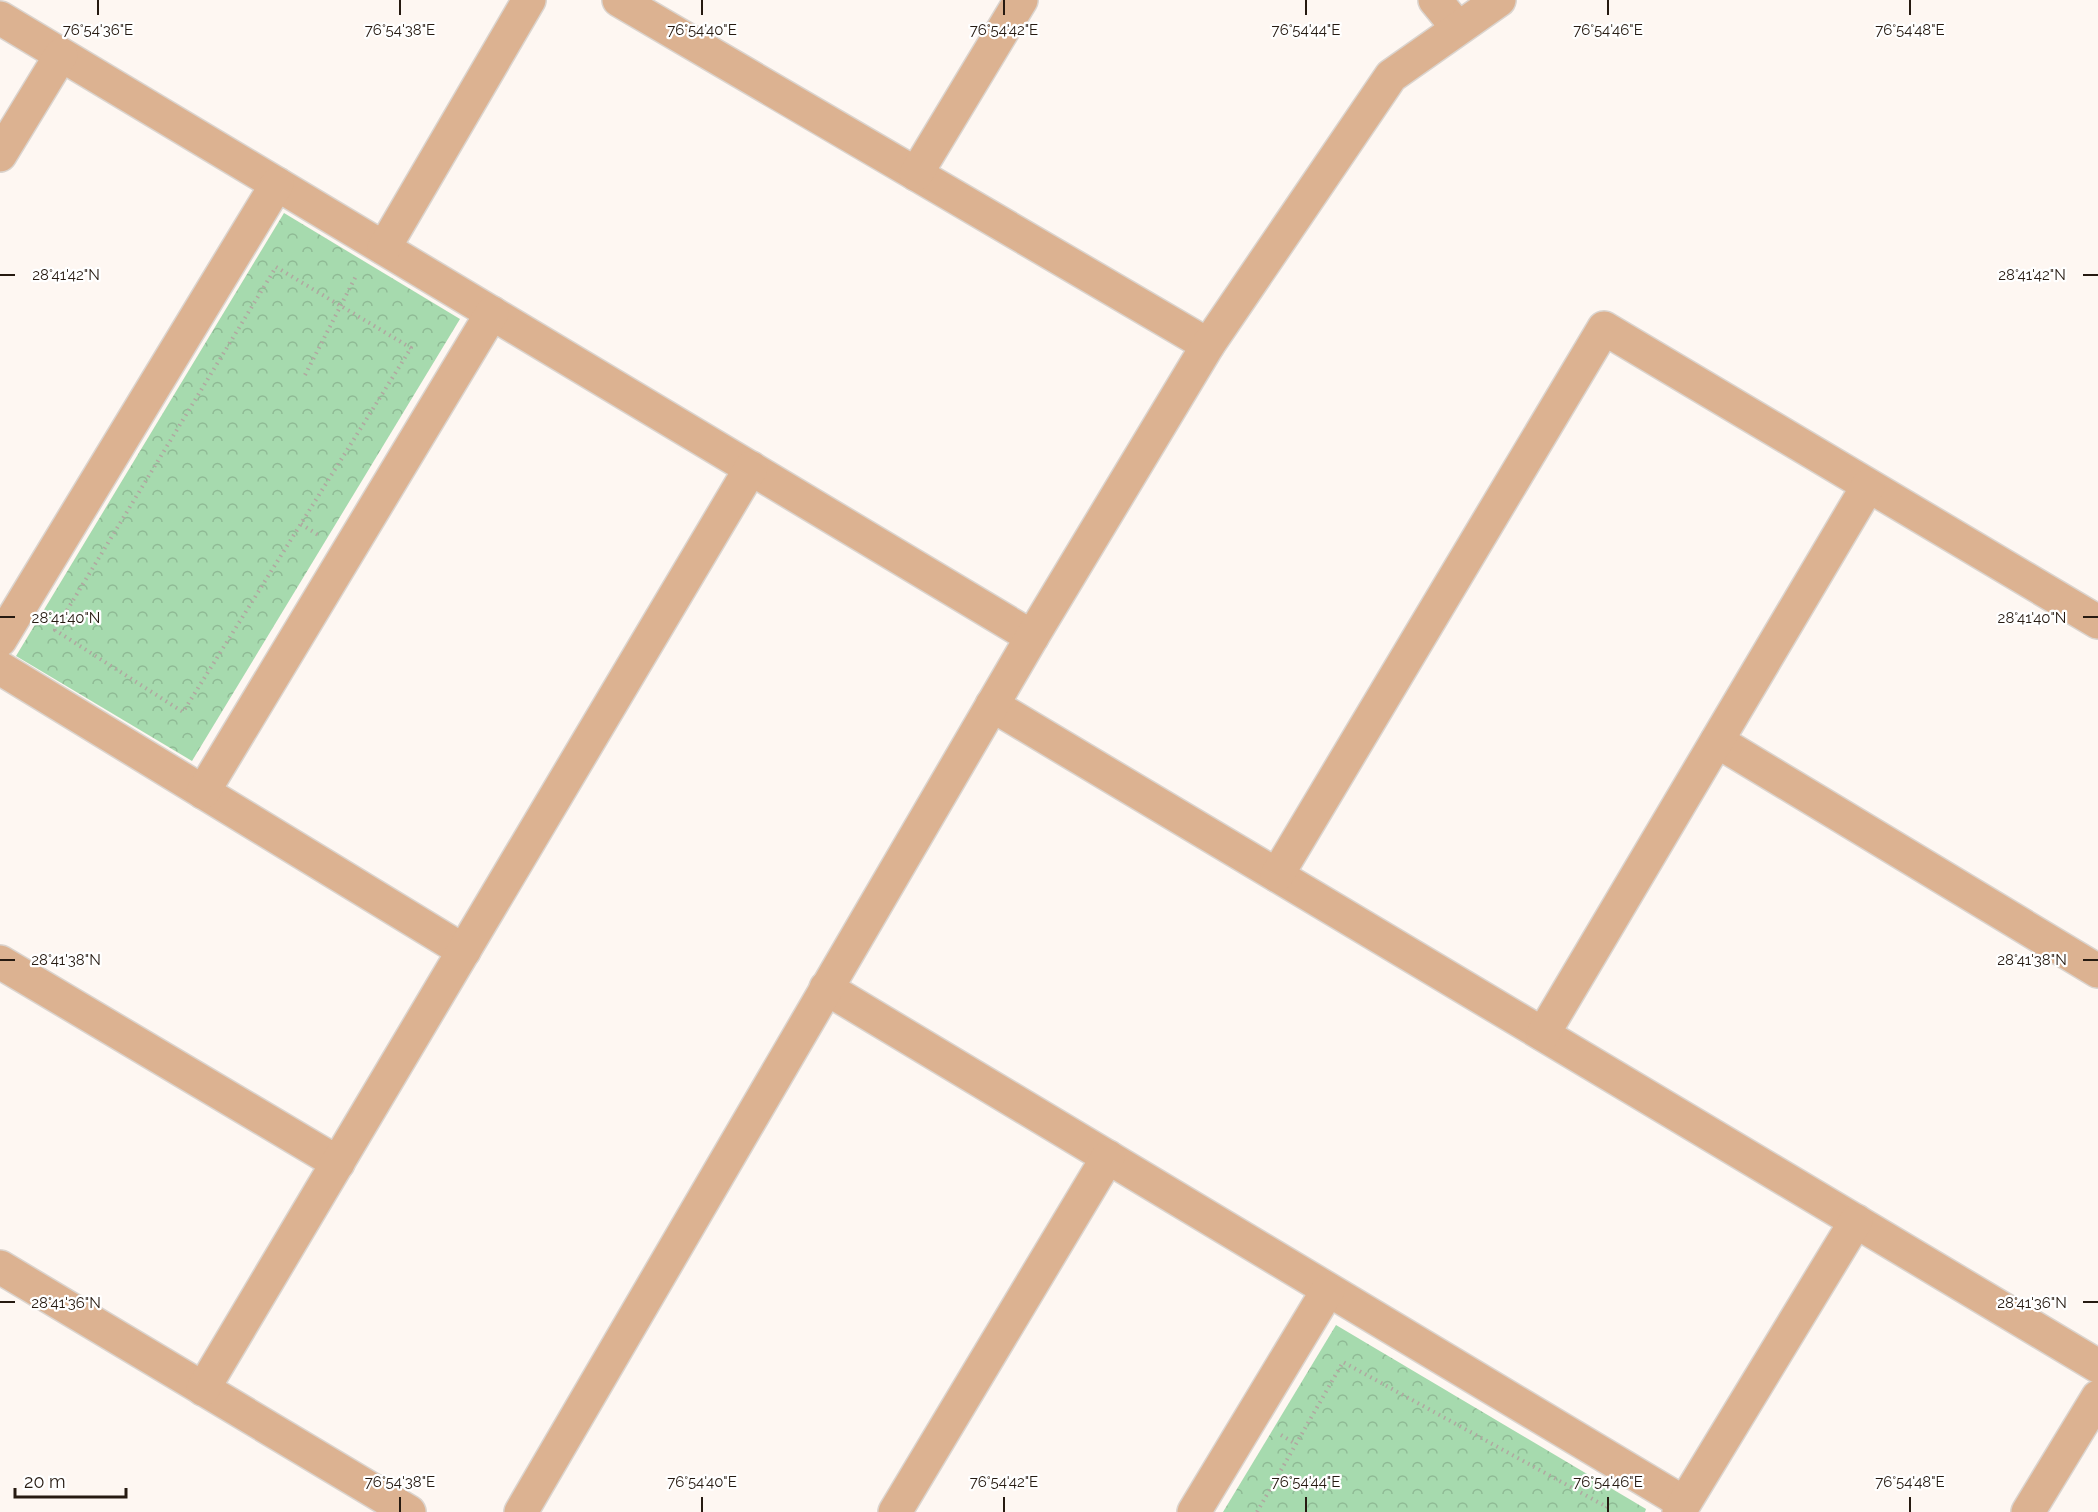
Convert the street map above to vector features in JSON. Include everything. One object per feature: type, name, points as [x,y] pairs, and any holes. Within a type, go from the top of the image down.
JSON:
[{"type":"street","points":[[379,245],[529,0]]},
{"type":"street","points":[[619,0],[1208,345]]},
{"type":"street","points":[[916,174],[1021,0]]},
{"type":"street","points":[[1435,0],[1458,28]]},
{"type":"street","points":[[521,1512],[1032,637],[1208,345],[1391,76],[1499,0]]},
{"type":"street","points":[[0,18],[1032,637]]},
{"type":"street","points":[[0,155],[61,55]]},
{"type":"street","points":[[0,640],[277,184]]},
{"type":"street","points":[[203,792],[492,313]]},
{"type":"street","points":[[1277,875],[1604,328],[2098,622]]},
{"type":"street","points":[[203,1389],[751,468]]},
{"type":"street","points":[[1543,1034],[1868,486]]},
{"type":"street","points":[[0,668],[464,951]]},
{"type":"street","points":[[992,705],[2098,1366]]},
{"type":"street","points":[[1717,741],[2098,971]]},
{"type":"street","points":[[0,962],[338,1163]]},
{"type":"street","points":[[826,988],[1328,1290],[1682,1507],[1856,1221]]},
{"type":"street","points":[[895,1512],[1108,1157]]},
{"type":"street","points":[[0,1267],[409,1512]]},
{"type":"street","points":[[1194,1512],[1328,1290]]},
{"type":"street","points":[[2028,1512],[2098,1397]]},
{"type":"path","points":[[305,375],[340,305],[379,245]]},
{"type":"path","points":[[276,267],[340,305],[411,348],[183,712],[55,630],[276,267]]},
{"type":"path","points":[[1257,1512],[1343,1362],[1607,1507],[1604,1512]]},
{"type":"green space","points":[[284,213],[460,319],[192,761],[16,656]]},
{"type":"green space","points":[[1336,1325],[1646,1509],[1645,1512],[1223,1512]]}]
